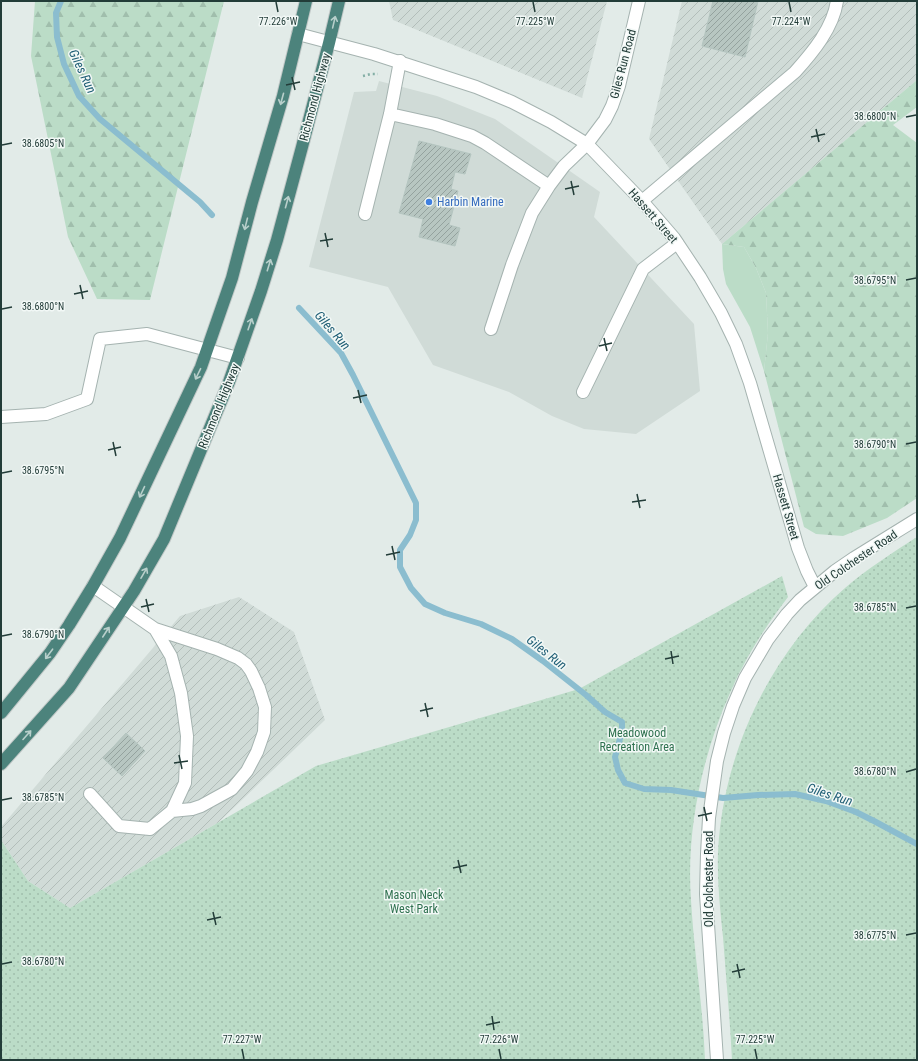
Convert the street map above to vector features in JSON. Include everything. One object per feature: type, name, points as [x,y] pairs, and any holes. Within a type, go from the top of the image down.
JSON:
[{"type":"highway","points":[[1,713],[50,653],[93,586],[120,538],[201,367],[232,278],[252,202],[283,96],[306,1]]},
{"type":"highway","name":"Richmond Highway","points":[[1,764],[69,688],[123,607],[164,539],[229,382],[261,290],[277,240],[339,1]]},
{"type":"street","name":"Giles Run Road","points":[[491,329],[512,265],[532,213],[564,166],[587,144],[605,120],[612,106],[619,86],[639,1]]},
{"type":"street","points":[[642,201],[795,72],[811,54],[825,32],[834,14],[837,1]]},
{"type":"street","name":"Hassett Street","points":[[298,34],[400,61],[476,87],[512,102],[551,122],[587,144],[642,201],[677,243],[700,277],[721,313],[736,344],[750,383],[798,548],[804,566],[815,587]]},
{"type":"street","points":[[365,214],[390,114],[400,61]]},
{"type":"street","points":[[390,114],[435,124],[472,136],[549,186]]},
{"type":"street","points":[[582,392],[643,269],[677,243]]},
{"type":"street","points":[[1,417],[46,414],[87,399],[100,339],[147,334],[238,358]]},
{"type":"street","name":"Old Colchester Road","points":[[716,1060],[706,894],[707,854],[709,818],[717,761],[733,706],[745,678],[768,639],[800,600],[835,571],[917,519]]},
{"type":"street","points":[[93,586],[155,629],[217,649],[238,658],[246,664],[251,671],[259,688],[265,707],[264,732],[257,752],[247,771],[232,789],[201,806],[192,810],[172,811]]},
{"type":"street","points":[[90,794],[119,826],[150,829],[172,811],[185,783],[187,736],[181,693],[171,656],[155,629]]},
{"type":"path","points":[[363,76],[378,74]]},
{"type":"shaded area","points":[[389,1],[607,1],[582,98],[393,20]]},
{"type":"shaded area","points":[[682,1],[917,1],[917,80],[722,244],[649,139]]},
{"type":"shaded area","points":[[379,81],[437,96],[495,119],[600,192],[594,217],[694,324],[700,391],[636,434],[584,429],[552,416],[509,392],[433,365],[388,287],[309,267],[354,92],[376,91]]},
{"type":"shaded area","points":[[239,597],[294,632],[325,720],[219,822],[70,908],[28,881],[1,840],[1,827],[180,616]]},
{"type":"green space","points":[[35,1],[224,1],[150,300],[97,299],[68,237],[31,56]]},
{"type":"green space","points":[[917,80],[917,107],[893,125],[917,143],[917,498],[887,518],[843,536],[816,534],[804,527],[764,371],[768,333],[766,293],[756,268],[744,247],[722,244]]},
{"type":"green space","points":[[722,244],[744,247],[756,268],[766,293],[768,333],[764,371],[750,327],[726,284],[723,269]]},
{"type":"green space","points":[[917,537],[917,1060],[732,1060],[719,895],[718,852],[722,815],[729,778],[741,742],[755,707],[773,674],[794,643],[818,614],[862,574]]},
{"type":"green space","name":"Mason Neck West Park","points":[[782,576],[788,597],[752,649],[730,693],[711,742],[698,794],[691,847],[690,874],[694,940],[705,1060],[1,1060],[1,840],[28,881],[70,908],[316,766],[579,689]]},
{"type":"building","points":[[713,1],[758,1],[745,57],[702,46]]},
{"type":"building","name":"Harbin Marine","points":[[419,141],[471,154],[465,174],[455,172],[451,189],[458,191],[449,225],[460,228],[455,246],[419,237],[423,219],[399,213]]},
{"type":"building","points":[[126,733],[145,751],[122,776],[103,758]]},
{"type":"waterway","name":"Giles Run","points":[[61,1],[56,13],[57,37],[64,64],[79,96],[100,119],[200,202],[212,215]]},
{"type":"waterway","name":"Giles Run","points":[[299,308],[341,353],[416,503],[416,520],[410,535],[400,550],[400,567],[411,588],[425,604],[445,613],[481,624],[512,639],[543,661],[605,712],[622,722],[622,731],[615,757],[618,770],[625,783],[644,789],[671,790],[723,798],[795,794],[826,801],[856,812],[917,844]]},
{"type":"place","name":"Harbin Marine","points":[[429,202]]},
{"type":"park label","name":"Meadowood Recreation Area","points":[[637,740]]}]
